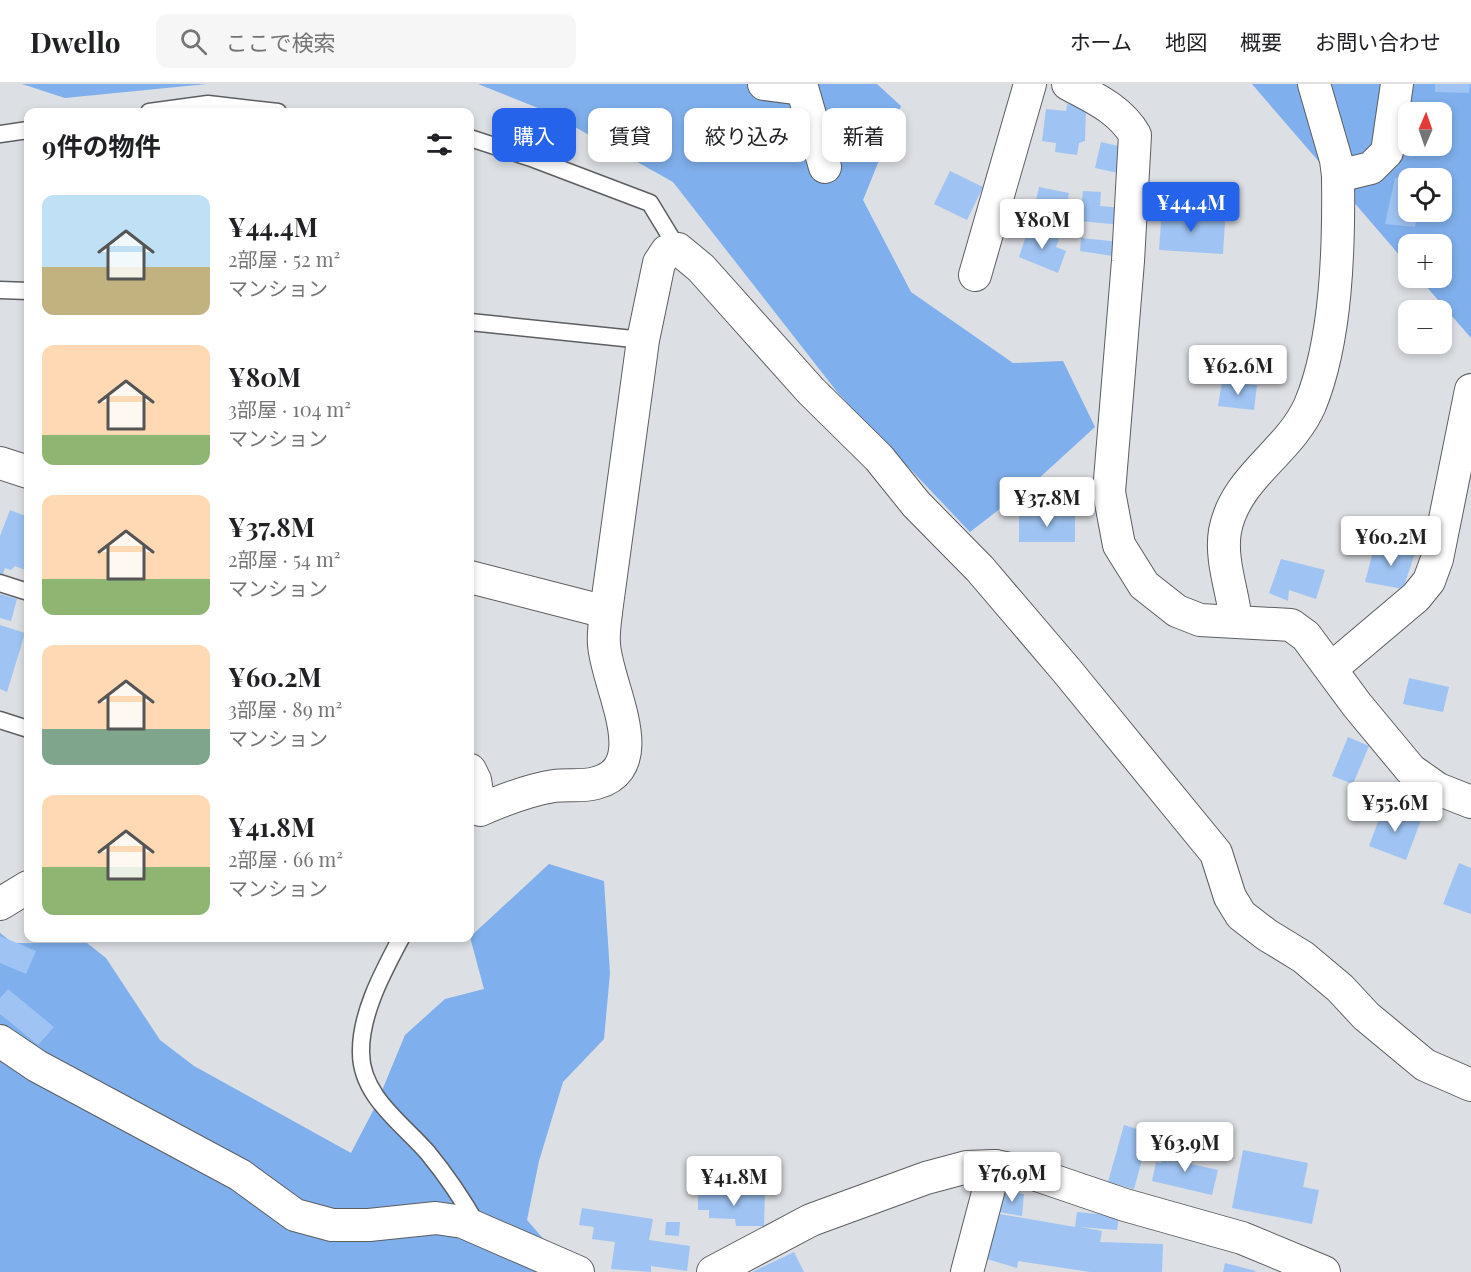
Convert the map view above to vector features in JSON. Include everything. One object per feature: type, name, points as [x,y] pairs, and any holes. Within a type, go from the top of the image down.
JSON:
[{"type":"street","points":[[764,84],[802,86],[825,167]]},
{"type":"street","points":[[975,275],[1030,84]]},
{"type":"street","points":[[1068,84],[1107,105],[1126,120],[1135,135],[1128,261],[1110,492],[1119,545],[1144,585],[1178,611],[1200,620],[1291,625],[1306,636],[1332,668],[1357,705],[1411,770],[1438,789],[1471,802]]},
{"type":"street","points":[[1236,621],[1224,552],[1225,530],[1246,483],[1279,452],[1297,429],[1319,377],[1328,338],[1336,258],[1338,176],[1334,149],[1314,84]]},
{"type":"street","points":[[1338,176],[1371,168],[1387,152],[1398,84]]},
{"type":"street","points":[[474,778],[475,818],[526,792],[555,786],[594,784],[610,778],[620,768],[626,753],[626,735],[612,688],[604,644],[606,612],[643,340],[659,263],[667,251],[678,249],[700,268],[811,391],[879,458],[916,504],[980,569],[1053,654],[1216,853],[1230,897],[1241,915],[1303,957],[1340,988],[1366,1017],[1425,1065],[1471,1085]]},
{"type":"street","points":[[1332,668],[1390,620],[1429,581],[1437,559],[1471,390]]},
{"type":"street","points":[[0,464],[24,471]]},
{"type":"street","points":[[474,579],[606,612]]},
{"type":"street","points":[[0,904],[24,889]]},
{"type":"street","points":[[0,1041],[37,1066],[240,1175],[295,1215],[332,1225],[369,1226],[436,1218],[463,1222],[578,1272]]},
{"type":"street","points":[[967,1272],[995,1166]]},
{"type":"street","points":[[713,1272],[777,1236],[821,1216],[926,1178],[967,1167],[995,1166],[1031,1173],[1125,1205],[1242,1238],[1324,1272]]},
{"type":"lane","points":[[179,108],[208,104],[243,108]]},
{"type":"lane","points":[[0,134],[24,131]]},
{"type":"lane","points":[[474,139],[534,159],[650,203],[678,249]]},
{"type":"lane","points":[[0,290],[24,291]]},
{"type":"lane","points":[[474,322],[643,340]]},
{"type":"lane","points":[[0,583],[24,591]]},
{"type":"lane","points":[[0,720],[24,728]]},
{"type":"lane","points":[[398,942],[368,1011],[362,1034],[360,1055],[364,1074],[371,1089],[386,1109],[429,1155],[479,1228]]},
{"type":"shaded area","points":[[22,84],[207,84],[65,98]]},
{"type":"shaded area","points":[[478,84],[877,84],[901,106],[900,108],[822,108],[822,162],[878,162],[863,200],[911,292],[1013,363],[1063,361],[1095,427],[1037,480],[970,532],[838,393],[673,182],[637,162],[672,162],[672,108],[588,108],[588,134],[576,128],[576,108],[538,108]]},
{"type":"shaded area","points":[[1252,84],[1471,84],[1471,338],[1452,316],[1452,300],[1438,300],[1428,288],[1452,288],[1452,234],[1398,234],[1398,253]]},
{"type":"shaded area","points":[[549,864],[604,881],[610,973],[604,1039],[563,1082],[539,1161],[527,1220],[572,1272],[0,1272],[0,933],[13,943],[87,943],[106,958],[160,1040],[194,1066],[351,1153],[376,1105],[405,1035],[445,999],[484,989],[471,942],[474,942],[474,933]]},
{"type":"building","points":[[1435,84],[1470,84],[1469,93],[1435,92]]},
{"type":"building","points":[[1067,104],[1086,107],[1085,141],[1079,143],[1077,155],[1055,152],[1056,143],[1042,141],[1046,109],[1066,111]]},
{"type":"building","points":[[1101,142],[1123,147],[1118,173],[1095,168]]},
{"type":"building","points":[[950,171],[983,187],[967,220],[934,204]]},
{"type":"building","points":[[1395,178],[1398,178],[1398,222],[1416,222],[1415,227],[1385,224]]},
{"type":"building","points":[[1039,187],[1069,193],[1062,224],[1032,218]]},
{"type":"building","points":[[1083,191],[1101,192],[1100,206],[1123,208],[1122,225],[1080,221]]},
{"type":"building","points":[[1162,209],[1202,212],[1202,219],[1225,221],[1223,254],[1159,250]]},
{"type":"building","points":[[1029,227],[1059,239],[1056,247],[1066,251],[1058,273],[1019,257]]},
{"type":"building","points":[[1081,238],[1121,242],[1119,257],[1080,251]]},
{"type":"building","points":[[1222,382],[1257,385],[1254,410],[1218,406]]},
{"type":"building","points":[[10,510],[24,515],[24,569],[15,566],[11,570],[5,568],[0,582],[0,536]]},
{"type":"building","points":[[1019,513],[1075,513],[1075,542],[1019,542]]},
{"type":"building","points":[[1394,543],[1416,550],[1403,589],[1365,582],[1373,552],[1391,556]]},
{"type":"building","points":[[1281,559],[1325,570],[1316,599],[1289,590],[1288,601],[1269,593]]},
{"type":"building","points":[[0,594],[17,599],[11,621],[0,618]]},
{"type":"building","points":[[0,625],[24,633],[24,636],[7,692],[0,689]]},
{"type":"building","points":[[1409,678],[1449,687],[1443,712],[1403,704]]},
{"type":"building","points":[[1348,737],[1369,746],[1353,784],[1332,776]]},
{"type":"building","points":[[1384,806],[1421,820],[1406,860],[1369,846]]},
{"type":"building","points":[[1459,863],[1471,868],[1471,914],[1443,904]]},
{"type":"building","points":[[0,936],[36,951],[26,974],[0,963]]},
{"type":"building","points":[[8,989],[54,1027],[38,1045],[0,1014],[0,998]]},
{"type":"building","points":[[1124,1125],[1160,1136],[1155,1152],[1145,1149],[1134,1189],[1108,1182]]},
{"type":"building","points":[[1175,1149],[1193,1153],[1191,1164],[1218,1170],[1212,1195],[1152,1181],[1156,1162],[1161,1163],[1163,1154],[1173,1157]]},
{"type":"building","points":[[1243,1150],[1308,1163],[1303,1187],[1319,1190],[1312,1224],[1232,1208]]},
{"type":"building","points":[[698,1191],[765,1193],[764,1226],[736,1226],[735,1219],[709,1218],[709,1210],[698,1210]]},
{"type":"building","points":[[1002,1191],[1024,1194],[1022,1216],[999,1212]]},
{"type":"building","points":[[582,1208],[653,1219],[649,1240],[690,1246],[687,1271],[651,1266],[651,1272],[611,1269],[615,1242],[592,1239],[594,1227],[579,1225]]},
{"type":"building","points":[[1077,1212],[1119,1216],[1117,1230],[1080,1227],[1102,1231],[1100,1242],[1163,1244],[1162,1272],[1090,1272],[1018,1261],[1017,1268],[987,1259],[994,1213],[1075,1227]]},
{"type":"building","points":[[666,1222],[680,1222],[679,1236],[665,1235]]},
{"type":"building","points":[[794,1252],[804,1272],[752,1272]]},
{"type":"building","points":[[1225,1263],[1256,1271],[1223,1272]]}]
